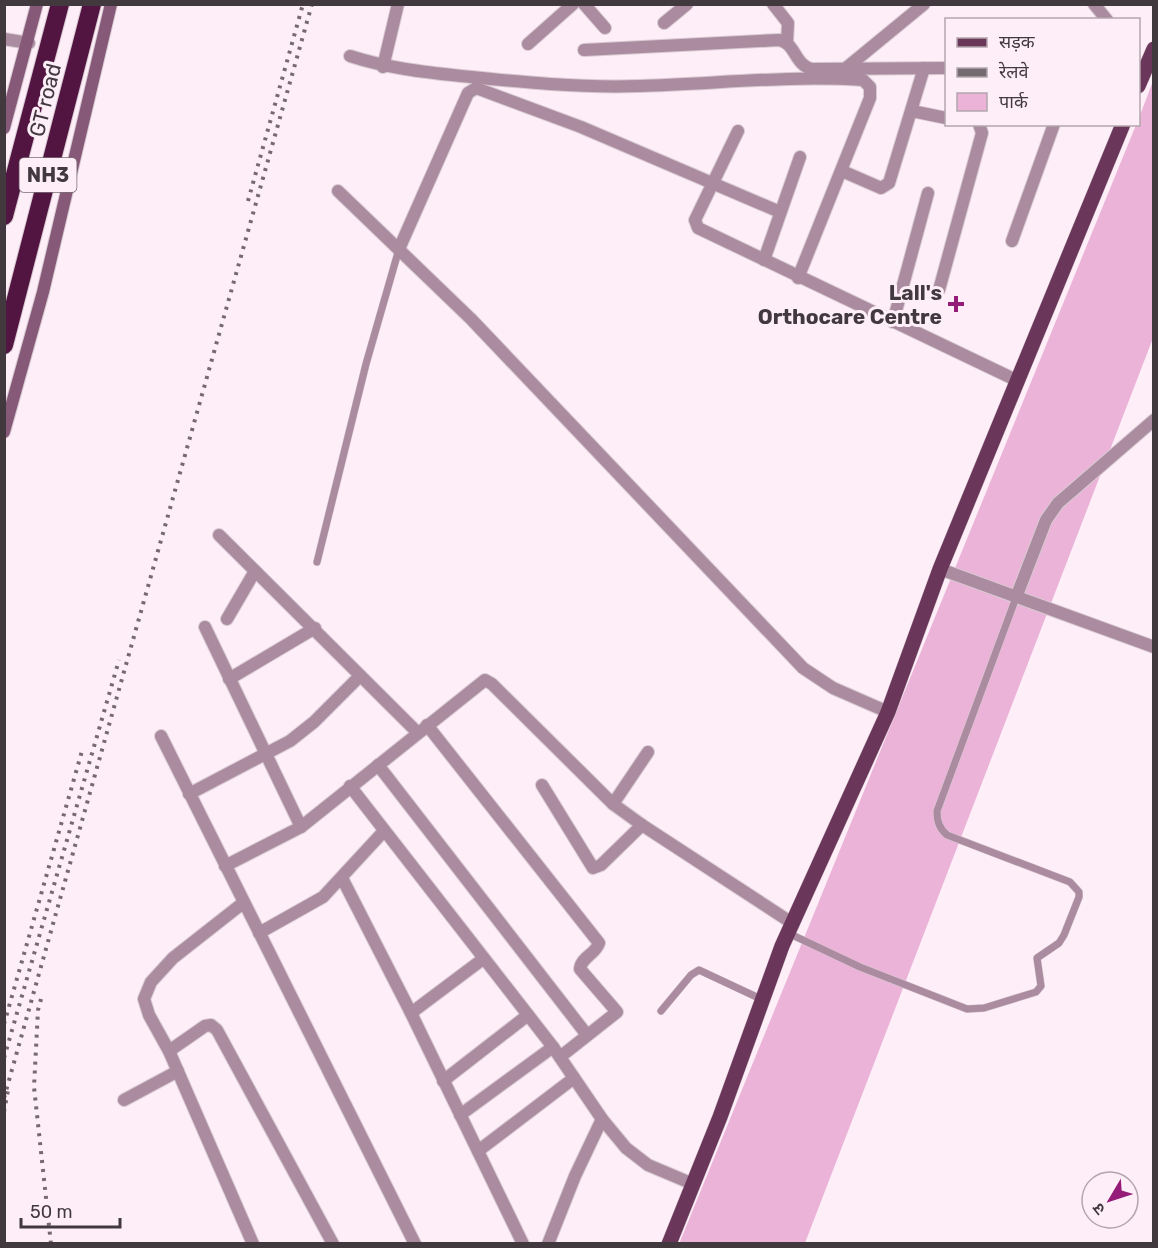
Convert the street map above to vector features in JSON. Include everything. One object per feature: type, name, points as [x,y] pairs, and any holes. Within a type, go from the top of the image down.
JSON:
[{"type":"highway","name":"GT road","points":[[4,216],[60,4]]},
{"type":"highway","name":"GT road","points":[[4,345],[92,4]]},
{"type":"main road","points":[[4,128],[29,43],[37,4]]},
{"type":"main road","points":[[4,432],[43,292],[111,4]]},
{"type":"main road","points":[[1140,79],[1147,56]]},
{"type":"main road","points":[[669,1244],[790,928],[888,712],[940,569],[1122,126]]},
{"type":"street","points":[[383,67],[398,4]]},
{"type":"street","points":[[528,44],[573,4]]},
{"type":"street","points":[[584,4],[605,28]]},
{"type":"street","points":[[664,23],[687,4]]},
{"type":"street","points":[[773,4],[788,23],[787,43],[798,63],[806,68],[945,68]]},
{"type":"street","points":[[845,69],[924,4]]},
{"type":"street","points":[[4,39],[29,43]]},
{"type":"street","points":[[584,50],[771,40],[787,43]]},
{"type":"street","points":[[350,56],[383,67],[489,79],[594,86],[826,78],[863,80],[870,87],[870,98],[798,278]]},
{"type":"street","points":[[842,171],[881,188],[886,186],[924,68]]},
{"type":"street","points":[[399,249],[468,93],[476,88],[581,127],[780,212]]},
{"type":"street","points":[[912,111],[945,118]]},
{"type":"street","points":[[939,290],[982,134],[980,126]]},
{"type":"street","points":[[1012,241],[1053,126]]},
{"type":"street","points":[[738,131],[714,185],[695,220],[697,226],[798,278],[1018,381]]},
{"type":"street","points":[[764,260],[800,157]]},
{"type":"street","points":[[338,191],[471,319],[803,668],[833,688],[888,712]]},
{"type":"street","points":[[893,322],[928,193]]},
{"type":"street","points":[[1017,596],[1046,520],[1058,503],[1154,420]]},
{"type":"street","points":[[219,535],[315,628],[360,676],[422,729],[599,943],[599,946],[582,962],[580,969],[616,1012],[587,1035],[460,1115]]},
{"type":"street","points":[[940,569],[1154,647]]},
{"type":"street","points":[[227,619],[255,571]]},
{"type":"street","points":[[205,627],[301,827]]},
{"type":"street","points":[[229,679],[315,628]]},
{"type":"street","points":[[189,794],[266,756],[303,732],[360,676]]},
{"type":"street","points":[[225,866],[301,827],[484,680],[613,804],[790,928]]},
{"type":"street","points":[[160,736],[415,1244]]},
{"type":"street","points":[[613,804],[648,752]]},
{"type":"street","points":[[378,765],[587,1035]]},
{"type":"street","points":[[542,785],[587,863],[593,868],[601,865],[642,825]]},
{"type":"street","points":[[350,786],[557,1052],[602,1119],[639,1160],[693,1184]]},
{"type":"street","points":[[259,933],[323,897],[384,831]]},
{"type":"street","points":[[342,878],[411,1013],[523,1244]]},
{"type":"street","points":[[243,903],[183,949],[145,991],[144,999],[148,1015],[169,1051],[253,1244]]},
{"type":"street","points":[[411,1013],[483,959]]},
{"type":"street","points":[[443,1081],[528,1015]]},
{"type":"street","points":[[169,1051],[205,1026],[211,1025],[217,1030],[333,1244]]},
{"type":"street","points":[[124,1100],[178,1071]]},
{"type":"street","points":[[478,1151],[574,1077]]},
{"type":"street","points":[[548,1244],[574,1176],[602,1119]]},
{"type":"lane","points":[[317,562],[366,364],[399,249]]},
{"type":"lane","points":[[790,928],[860,968],[967,1009],[984,1008],[1036,992],[1041,986],[1036,958],[1062,939],[1079,902],[1079,892],[1070,882],[947,835],[942,831],[937,819],[937,811],[1017,596]]},
{"type":"lane","points":[[661,1011],[691,975],[699,970],[763,1000]]},
{"type":"green space","points":[[1153,81],[1153,338],[805,1243],[679,1244],[1136,126],[1140,126],[1140,115]]},
{"type":"railway","points":[[248,201],[303,4]]},
{"type":"railway","points":[[4,1098],[312,4]]},
{"type":"railway","points":[[4,1058],[119,660]]},
{"type":"railway","points":[[4,1024],[82,751]]},
{"type":"railway","points":[[41,999],[38,1010],[34,1087],[51,1244]]},
{"type":"railway","points":[[4,1112],[8,1090]]},
{"type":"place","name":"Lall's Orthocare Centre","points":[[956,304]]}]
